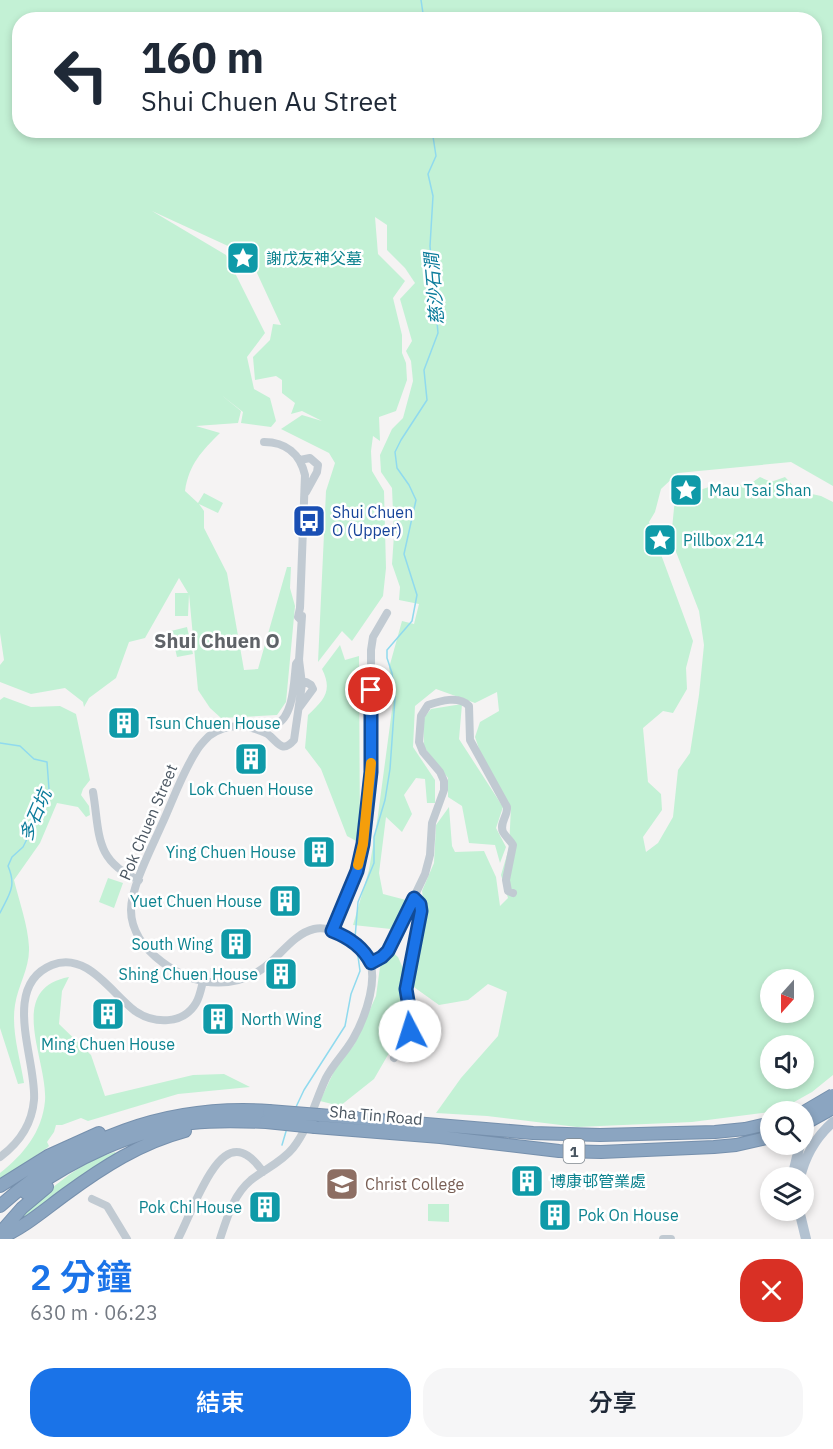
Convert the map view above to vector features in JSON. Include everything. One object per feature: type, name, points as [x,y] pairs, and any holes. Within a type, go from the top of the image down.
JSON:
[{"type":"highway","points":[[814,1106],[833,1094]]},
{"type":"highway","points":[[814,1118],[833,1108]]},
{"type":"highway","name":"Sha Tin Road","points":[[0,1206],[23,1185],[63,1159],[101,1140],[172,1116],[214,1110],[317,1121],[600,1136],[715,1132],[760,1126]]},
{"type":"highway","points":[[0,1186],[39,1161],[78,1141],[124,1124],[172,1116]]},
{"type":"highway","name":"Sha Tin Road","points":[[0,1215],[28,1191],[76,1164],[105,1149],[149,1132],[192,1123],[234,1122],[268,1117]]},
{"type":"highway","name":"Sha Tin Road","points":[[317,1121],[559,1150],[601,1152],[714,1148],[760,1140]]},
{"type":"highway","points":[[0,1238],[30,1221],[96,1172],[137,1148],[176,1134],[234,1122]]},
{"type":"highway","points":[[0,1233],[22,1209],[76,1164]]},
{"type":"highway","points":[[0,1198],[23,1185]]},
{"type":"main road","points":[[814,1114],[833,1094]]},
{"type":"main road","points":[[804,1167],[809,1151],[833,1122]]},
{"type":"main road","points":[[795,1221],[799,1239]]},
{"type":"main road","points":[[802,1221],[806,1239]]},
{"type":"street","points":[[246,726],[271,737],[278,745],[286,746],[292,742],[296,732],[302,684],[299,660],[301,620],[298,617],[305,475],[300,460],[287,447],[278,443],[264,442]]},
{"type":"street","points":[[300,460],[310,458],[318,465],[317,472],[305,494]]},
{"type":"street","points":[[332,931],[357,871],[363,844],[371,772],[373,637],[387,613]]},
{"type":"street","points":[[271,737],[271,730],[287,711],[293,693],[296,664],[299,660]]},
{"type":"street","points":[[293,693],[302,684]]},
{"type":"street","points":[[220,1239],[237,1196],[247,1184],[285,1156],[302,1134],[329,1072],[354,1038],[372,985],[374,972],[371,963],[388,951],[428,865],[432,823],[444,787],[441,772],[421,747],[420,720],[428,705],[457,699],[469,706],[470,742],[507,807],[502,827],[504,834],[513,845],[506,884],[508,891],[513,893]]},
{"type":"street","points":[[277,723],[290,723],[296,732]]},
{"type":"street","name":"Pok Chuen Street","points":[[277,723],[219,729],[198,747],[139,880],[133,897],[131,915],[133,926],[154,955],[170,967],[191,978],[203,981],[227,982],[247,978],[267,965],[301,935],[315,929],[341,934],[363,950],[371,963]]},
{"type":"street","points":[[93,792],[105,855],[120,872],[139,880]]},
{"type":"street","points":[[394,1059],[407,1038],[411,1025],[406,989],[421,911],[420,904],[414,898]]},
{"type":"street","points":[[0,1157],[22,1136],[33,1106],[33,1085],[23,1025],[23,1002],[31,983],[39,973],[52,965],[63,962],[77,964],[99,977],[136,1011],[149,1018],[160,1020],[172,1020],[187,1013],[197,1001],[203,981]]},
{"type":"street","points":[[178,1239],[210,1172],[219,1159],[230,1154],[243,1154],[253,1160],[262,1173]]},
{"type":"street","points":[[92,1199],[106,1206],[127,1239]]},
{"type":"street","points":[[663,1239],[671,1239]]},
{"type":"green space","points":[[0,0],[833,0],[833,486],[791,462],[678,473],[661,489],[655,512],[649,522],[693,641],[686,668],[687,689],[673,713],[663,711],[643,728],[648,782],[661,794],[662,810],[643,837],[646,852],[658,843],[673,817],[678,770],[690,753],[704,645],[699,611],[671,539],[675,498],[709,487],[723,494],[739,485],[750,484],[760,477],[771,482],[785,477],[798,491],[821,496],[833,502],[833,1075],[812,1092],[796,1101],[760,1101],[760,1113],[692,1122],[577,1127],[487,1116],[436,1113],[461,1078],[498,1036],[507,992],[488,984],[468,1000],[439,1005],[411,985],[425,911],[422,891],[434,863],[436,825],[449,807],[452,846],[455,852],[484,851],[496,877],[500,906],[508,898],[501,875],[509,848],[511,807],[486,769],[475,737],[480,722],[499,711],[497,692],[475,703],[436,689],[415,706],[413,747],[435,780],[435,803],[427,803],[425,779],[416,778],[404,795],[412,814],[402,832],[386,817],[379,873],[383,894],[406,900],[391,929],[353,925],[369,870],[378,815],[394,695],[389,668],[402,621],[414,624],[419,604],[399,600],[400,587],[392,564],[394,535],[392,488],[381,472],[380,455],[392,429],[403,418],[413,381],[411,361],[406,351],[412,341],[400,299],[415,283],[405,268],[387,250],[387,225],[375,217],[378,254],[405,281],[393,298],[402,335],[402,353],[406,363],[407,380],[396,411],[379,417],[380,441],[373,436],[372,471],[384,491],[386,568],[383,596],[352,641],[342,631],[318,662],[326,491],[335,463],[329,453],[281,429],[302,415],[322,421],[302,411],[291,414],[295,403],[282,393],[282,380],[276,376],[255,380],[253,357],[270,340],[273,324],[281,325],[251,260],[241,252],[152,211],[226,255],[265,333],[247,357],[254,389],[270,398],[276,421],[271,427],[241,423],[243,412],[220,394],[241,411],[238,423],[196,426],[220,433],[197,459],[185,491],[198,503],[204,493],[223,503],[218,513],[199,504],[204,511],[204,528],[227,573],[244,670],[258,669],[287,567],[291,567],[290,588],[295,606],[286,702],[277,715],[221,718],[210,708],[198,690],[189,594],[188,616],[175,616],[175,593],[188,593],[179,578],[145,638],[129,642],[116,678],[89,698],[84,707],[83,702],[65,688],[31,694],[0,682],[0,665],[4,660],[0,633]]},
{"type":"green space","points":[[187,627],[193,654],[177,657],[171,631]]},
{"type":"green space","points":[[340,645],[345,660],[359,656],[360,843],[347,836],[321,769],[305,748],[308,715],[322,700],[327,689],[322,669]]},
{"type":"green space","points":[[4,697],[31,707],[60,706],[76,714],[90,780],[81,795],[89,806],[90,815],[86,817],[78,807],[57,803],[40,843],[14,880],[29,947],[28,962],[14,1015],[24,1083],[18,1084],[0,1028],[0,700]]},
{"type":"green space","points":[[462,704],[459,739],[503,807],[496,828],[506,847],[500,863],[495,845],[469,843],[462,806],[448,797],[448,778],[424,747],[423,719],[431,709]]},
{"type":"green space","points":[[108,878],[123,883],[114,908],[99,902]]},
{"type":"green space","points":[[391,951],[398,957],[405,973],[401,982],[400,1034],[374,1079],[340,1106],[320,1101],[336,1067],[354,1045],[376,996],[380,967]]},
{"type":"green space","points":[[69,977],[62,991],[59,1024],[91,1055],[105,1096],[193,1075],[224,1074],[250,1087],[178,1094],[88,1121],[81,1118],[56,1125],[47,1142],[49,1146],[47,1148],[0,1180],[0,1173],[30,1142],[43,1112],[44,1084],[34,1028],[34,1011],[39,996],[50,984]]},
{"type":"green space","points":[[115,1152],[118,1155],[43,1207],[18,1221],[50,1190],[74,1171]]},
{"type":"green space","points":[[428,1204],[449,1204],[449,1222],[428,1221]]},
{"type":"waterway","name":"慈沙石澗","points":[[421,0],[423,12]]},
{"type":"waterway","name":"慈沙石澗","points":[[355,938],[358,902],[374,863],[374,837],[385,800],[390,769],[395,698],[387,650],[412,621],[417,595],[404,554],[416,500],[397,468],[395,452],[427,400],[424,370],[438,333],[430,246],[433,196],[428,174],[436,156],[433,138]]},
{"type":"waterway","name":"多石坑","points":[[0,743],[20,746],[34,759],[47,762],[49,789],[23,847],[12,857],[8,866],[12,885],[0,913]]},
{"type":"waterway","points":[[296,1107],[304,1090],[345,1026],[351,994],[360,971],[357,949]]},
{"type":"waterway","points":[[282,1145],[287,1128]]},
{"type":"slow traffic","points":[[358,865],[363,844],[371,763]]},
{"type":"place","name":"謝戊友神父墓","points":[[243,258]]},
{"type":"place","name":"Mau Tsai Shan","points":[[686,490]]},
{"type":"place","name":"Shui Chuen O (Upper)","points":[[309,521]]},
{"type":"place","name":"Pillbox 214","points":[[660,540]]},
{"type":"place","name":"Tsun Chuen House","points":[[124,723]]},
{"type":"place","name":"Lok Chuen House","points":[[251,759]]},
{"type":"place","name":"Ying Chuen House","points":[[319,852]]},
{"type":"place","name":"Yuet Chuen House","points":[[285,901]]},
{"type":"place","name":"South Wing","points":[[236,944]]},
{"type":"place","name":"Shing Chuen House","points":[[281,974]]},
{"type":"place","name":"Ming Chuen House","points":[[108,1014]]},
{"type":"place","name":"North Wing","points":[[218,1019]]},
{"type":"place","name":"博康邨管業處","points":[[527,1181]]},
{"type":"place","name":"Christ College","points":[[342,1184]]},
{"type":"place","name":"Pok Chi House","points":[[265,1207]]},
{"type":"place","name":"Pok On House","points":[[555,1215]]},
{"type":"district","name":"Shui Chuen O","points":[[217,640]]},
{"type":"route","points":[[371,690],[371,772],[363,844],[357,871],[332,931],[341,934],[358,946],[367,954],[371,963],[388,951],[414,898],[418,903],[421,911],[406,989],[411,1019],[410,1031]]}]
